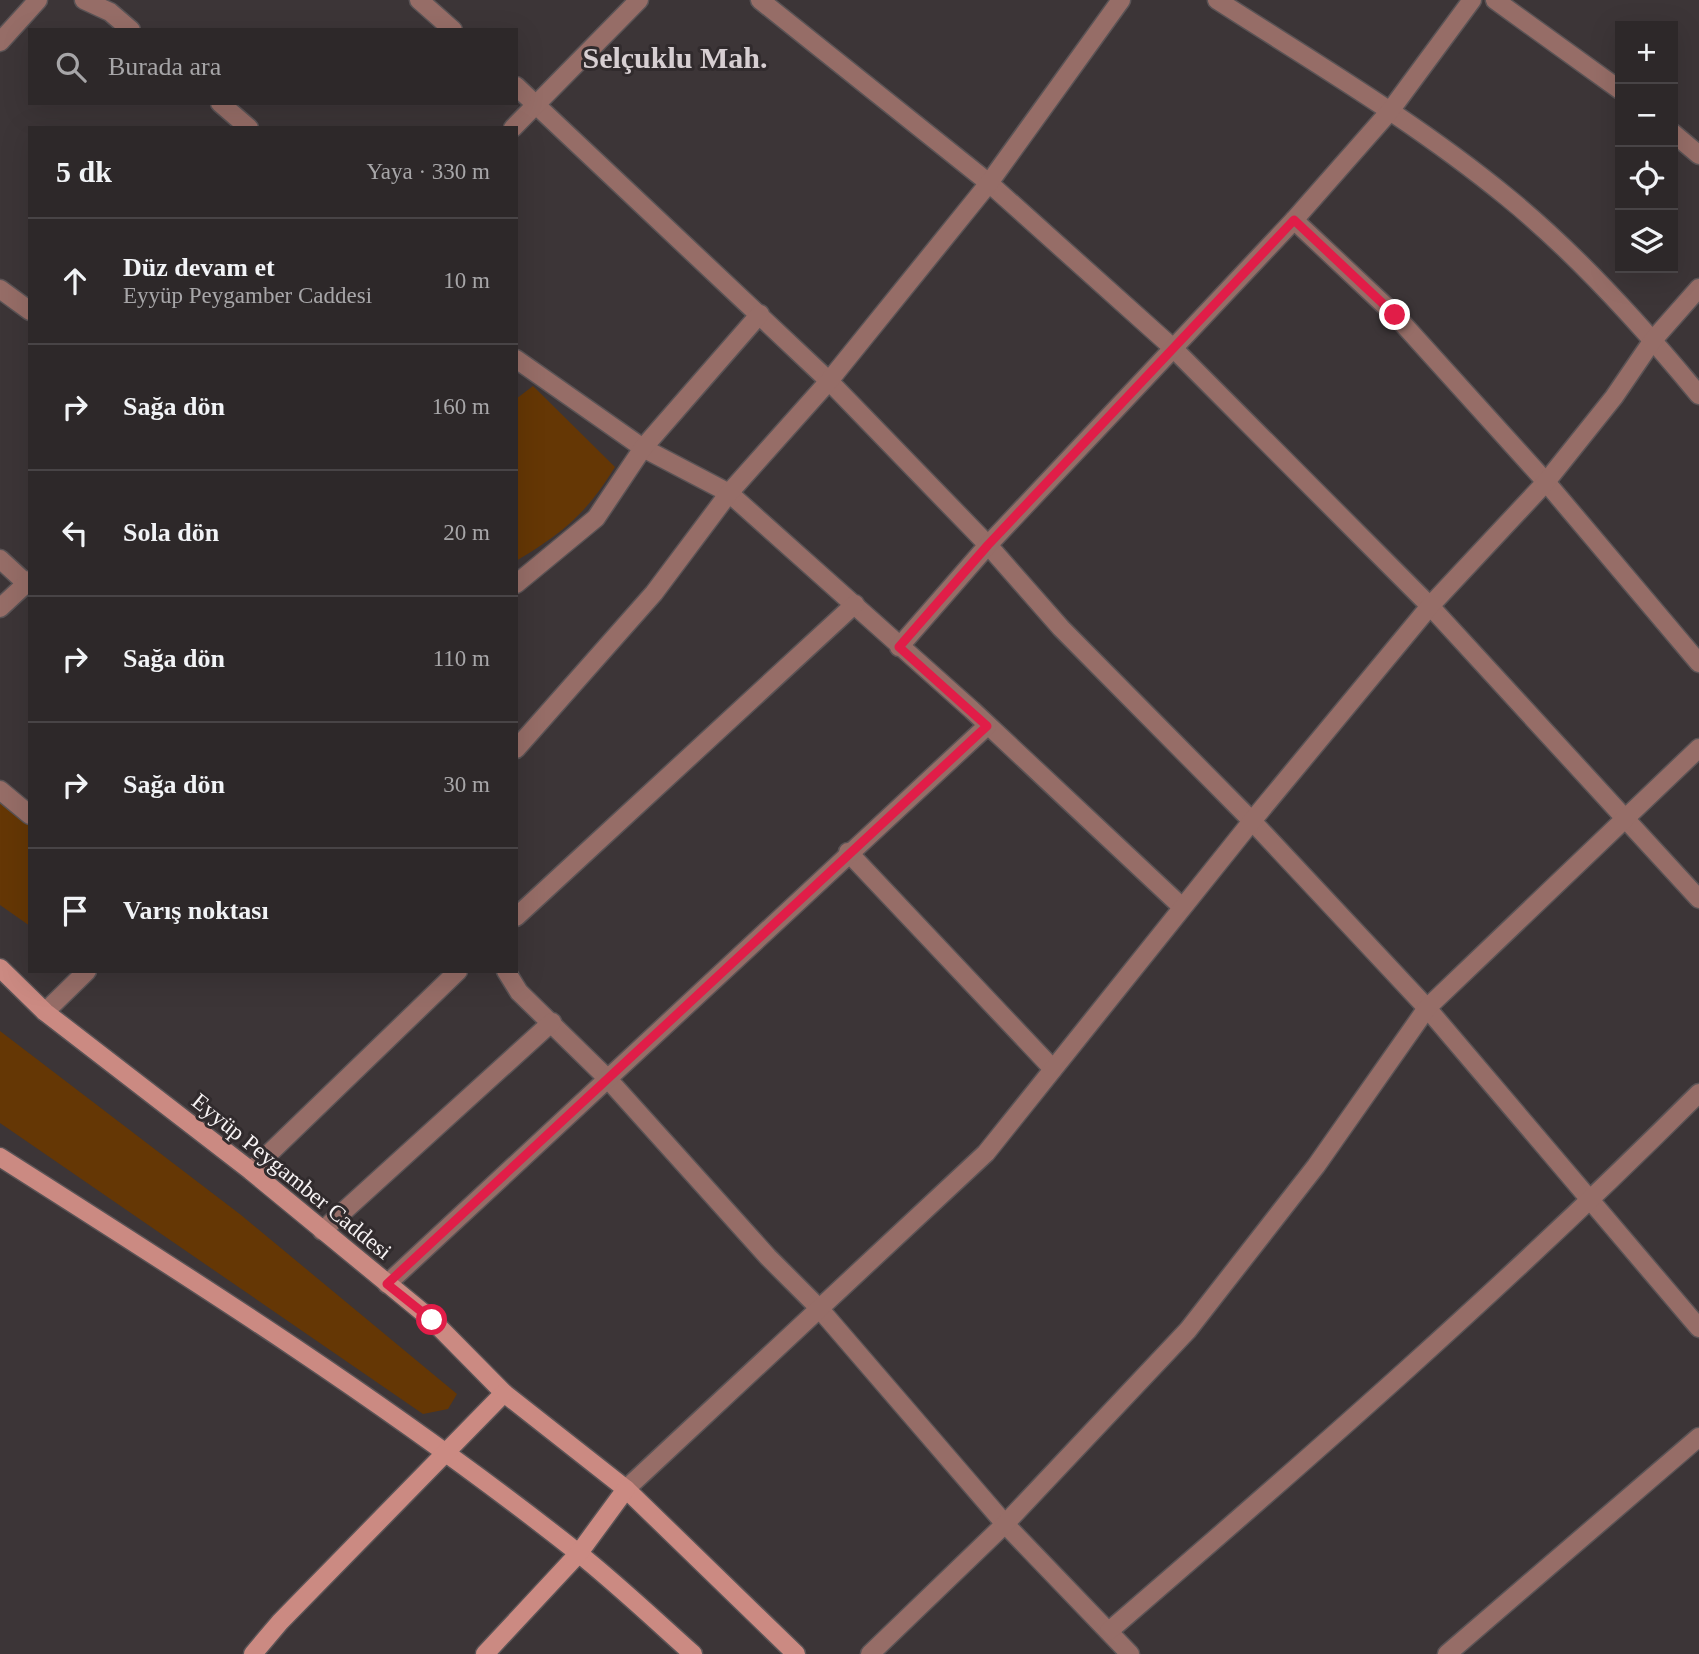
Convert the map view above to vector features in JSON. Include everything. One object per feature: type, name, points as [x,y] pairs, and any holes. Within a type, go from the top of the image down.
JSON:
[{"type":"main road","name":"Eyyüp Peygamber Caddesi","points":[[0,968],[45,1012],[251,1171],[432,1320],[505,1393],[626,1489],[796,1654]]},
{"type":"main road","points":[[0,1157],[271,1329],[447,1455],[579,1553],[693,1654]]},
{"type":"main road","points":[[253,1654],[280,1622],[505,1393]]},
{"type":"main road","points":[[485,1654],[579,1553],[626,1489]]},
{"type":"street","points":[[0,41],[38,0]]},
{"type":"street","points":[[84,0],[110,12],[129,28]]},
{"type":"street","points":[[419,0],[451,28]]},
{"type":"street","points":[[515,126],[639,0]]},
{"type":"street","points":[[760,0],[989,183],[1173,348],[1430,606],[1699,899]]},
{"type":"street","points":[[518,747],[654,593],[729,493],[829,381],[989,183],[1121,0]]},
{"type":"street","points":[[1217,0],[1390,111],[1508,197],[1653,340],[1699,396]]},
{"type":"street","points":[[899,647],[988,545],[1294,220],[1390,111],[1472,0]]},
{"type":"street","points":[[1495,0],[1615,86]]},
{"type":"street","points":[[518,88],[829,381],[988,545],[1062,628],[1252,821],[1427,1008],[1593,1199],[1699,1328]]},
{"type":"street","points":[[221,105],[247,126]]},
{"type":"street","points":[[1678,137],[1699,155]]},
{"type":"street","points":[[1294,220],[1395,315],[1546,482],[1699,663]]},
{"type":"street","points":[[626,1489],[986,1153],[1252,821],[1430,606],[1546,482],[1614,397],[1653,340],[1699,288]]},
{"type":"street","points":[[0,289],[28,310]]},
{"type":"street","points":[[518,582],[596,518],[643,448],[760,314]]},
{"type":"street","points":[[519,367],[643,448],[729,493],[856,604],[899,647],[1182,907]]},
{"type":"street","points":[[0,559],[28,582],[0,608]]},
{"type":"street","points":[[518,915],[856,604]]},
{"type":"street","points":[[387,1284],[848,852],[987,726]]},
{"type":"street","points":[[870,1654],[1005,1524],[1188,1330],[1316,1166],[1427,1008],[1699,748]]},
{"type":"street","points":[[0,790],[28,813]]},
{"type":"street","points":[[848,852],[1053,1069]]},
{"type":"street","points":[[45,1012],[85,973]]},
{"type":"street","points":[[251,1171],[456,973]]},
{"type":"street","points":[[507,973],[519,992],[607,1078],[768,1257],[818,1307],[1005,1524],[1130,1654]]},
{"type":"street","points":[[322,1231],[552,1023]]},
{"type":"street","points":[[1109,1631],[1328,1443],[1593,1199],[1699,1093]]},
{"type":"street","points":[[1447,1654],[1699,1437]]},
{"type":"shaded area","points":[[533,386],[615,467],[594,498],[572,521],[548,541],[518,560],[518,397]]},
{"type":"shaded area","points":[[0,802],[28,824],[28,925],[0,905]]},
{"type":"shaded area","points":[[0,1031],[241,1215],[457,1394],[448,1409],[423,1414],[0,1123]]},
{"type":"district","name":"Selçuklu Mah.","points":[[675,58]]},
{"type":"route","points":[[432,1320],[387,1284],[848,852],[987,726],[899,647],[988,545],[1294,220],[1395,315]]}]
